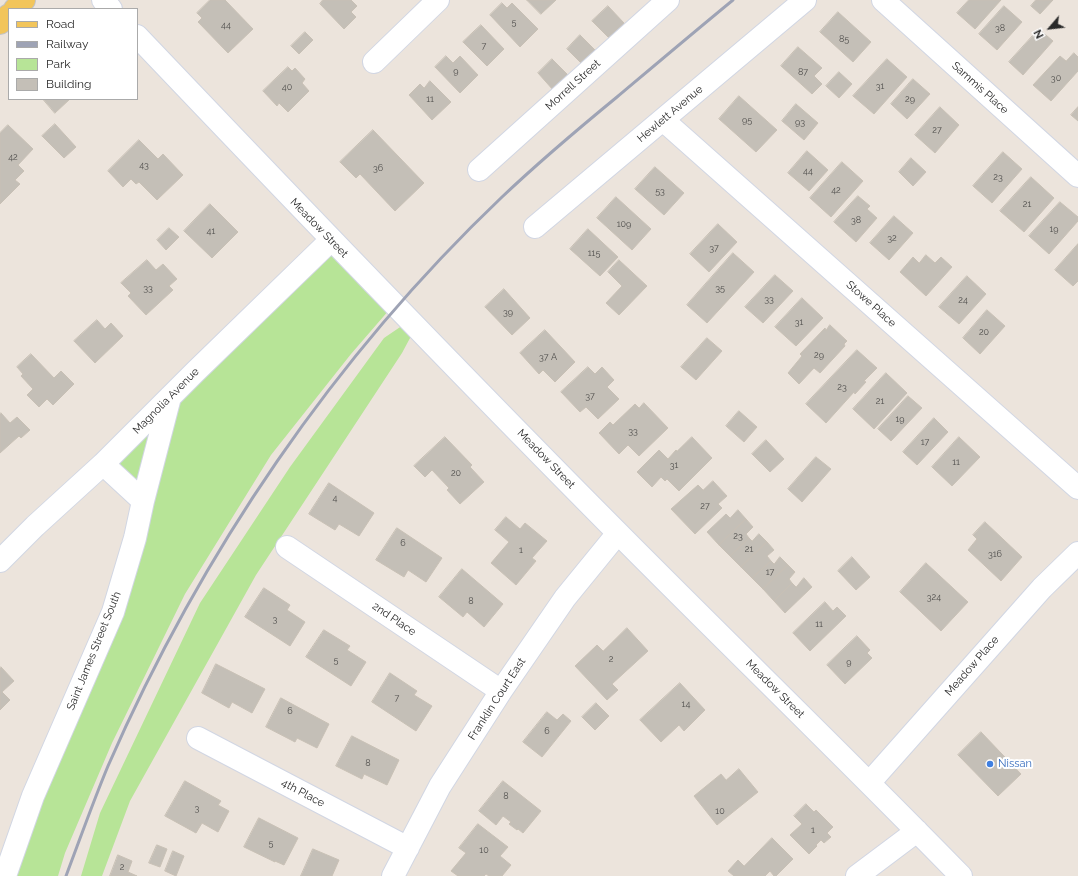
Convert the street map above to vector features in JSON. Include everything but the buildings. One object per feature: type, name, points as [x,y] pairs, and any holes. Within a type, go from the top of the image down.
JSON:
[{"type":"main road","points":[[16,8],[24,0]]},
{"type":"main road","points":[[0,23],[8,16]]},
{"type":"street","points":[[103,0],[110,8]]},
{"type":"street","points":[[374,62],[438,0]]},
{"type":"street","name":"Hewlett Avenue","points":[[535,227],[805,0]]},
{"type":"street","name":"Sammis Place","points":[[883,0],[1078,176]]},
{"type":"street","name":"Morrell Street","points":[[479,170],[664,1]]},
{"type":"street","name":"Meadow Street","points":[[138,37],[331,240],[618,533],[870,782],[961,876]]},
{"type":"street","name":"Stowe Place","points":[[663,120],[1078,488]]},
{"type":"street","name":"Magnolia Avenue","points":[[0,560],[103,464],[194,372],[331,240]]},
{"type":"street","name":"Saint James Street South","points":[[5,876],[34,796],[113,612],[135,538],[170,397]]},
{"type":"street","points":[[103,464],[143,501]]},
{"type":"street","name":"Franklin Court East","points":[[393,876],[440,786],[501,691],[565,598],[618,533]]},
{"type":"street","name":"2nd Place","points":[[287,547],[501,691]]},
{"type":"street","name":"Meadow Place","points":[[870,782],[1042,588],[1078,553]]},
{"type":"street","name":"4th Place","points":[[198,738],[408,848]]},
{"type":"street","points":[[857,876],[917,831]]},
{"type":"green space","points":[[332,239],[396,302],[351,354],[271,455],[185,594],[112,743],[65,853],[58,876],[5,876],[113,611],[164,417]]},
{"type":"green space","points":[[412,319],[417,325],[402,353],[256,575],[130,801],[102,876],[81,876],[100,813],[200,603],[290,467],[384,338]]},
{"type":"green space","points":[[152,428],[141,490],[115,467]]},
{"type":"railway","points":[[66,876],[108,766],[145,687],[185,610],[229,535],[277,462],[328,391],[383,323],[441,259],[502,197],[573,133],[733,0]]},
{"type":"place","name":"Nissan","points":[[990,764]]}]
